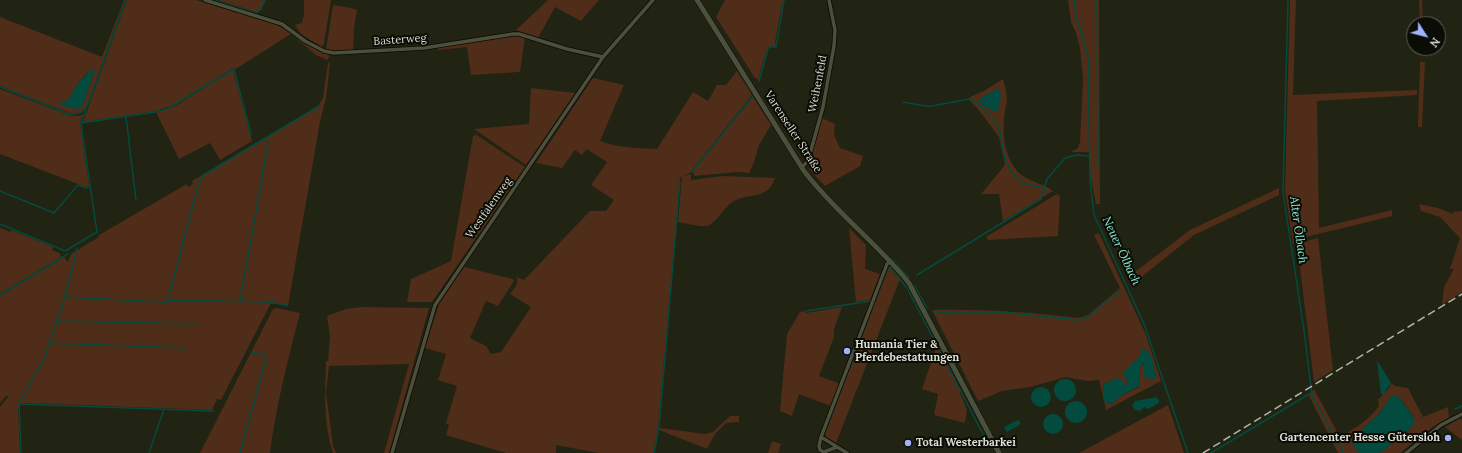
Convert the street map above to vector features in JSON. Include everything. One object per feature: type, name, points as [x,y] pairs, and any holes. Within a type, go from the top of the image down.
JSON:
[{"type":"main road","name":"Varenseller Straße","points":[[697,0],[802,167],[826,198],[909,283],[998,453]]},
{"type":"street","name":"Basterweg","points":[[205,0],[282,24],[305,41],[324,51],[334,53],[424,48],[519,34],[567,49],[603,57]]},
{"type":"street","name":"Westfalenweg","points":[[392,453],[435,305],[603,57],[653,0]]},
{"type":"street","name":"Weihenfeld","points":[[802,167],[808,161],[823,107],[834,46],[835,30],[829,0]]},
{"type":"street","points":[[837,447],[824,452],[820,450],[819,446],[887,264],[890,262]]},
{"type":"street","points":[[1406,453],[1441,425],[1462,414]]},
{"type":"street","points":[[821,438],[847,453]]},
{"type":"shaded area","points":[[125,0],[86,108],[79,113],[72,114],[0,86],[0,17],[102,57]],"holes":[[[87,73],[93,75],[83,105],[61,103],[68,100],[79,82]]]},
{"type":"shaded area","points":[[127,0],[196,0],[273,23],[291,34],[234,70],[233,68],[174,105],[156,111],[83,122]]},
{"type":"shaded area","points":[[218,0],[265,0],[261,9],[256,12]]},
{"type":"shaded area","points":[[304,0],[331,0],[324,43],[322,47],[301,34],[295,25],[302,23],[304,15]]},
{"type":"shaded area","points":[[548,0],[599,0],[581,21],[555,7],[538,38],[516,30]]},
{"type":"shaded area","points":[[725,0],[783,0],[775,42],[776,45],[768,48],[759,80],[755,78],[716,17]]},
{"type":"shaded area","points":[[1068,0],[1099,0],[1100,204],[1096,204],[1091,179],[1089,152],[1071,152],[1078,148],[1080,142],[1083,79],[1080,48],[1071,22]]},
{"type":"shaded area","points":[[1290,0],[1296,0],[1293,95],[1417,90],[1417,95],[1317,101],[1319,228],[1392,210],[1392,216],[1302,238],[1303,242],[1318,238],[1333,370],[1314,382],[1297,243],[1293,244],[1285,191]]},
{"type":"shaded area","points":[[1419,0],[1422,0],[1423,16],[1420,16]]},
{"type":"shaded area","points":[[333,5],[357,10],[354,28],[353,51],[333,52],[326,50]]},
{"type":"shaded area","points":[[515,35],[525,37],[520,72],[471,75],[467,47],[438,50],[438,47]]},
{"type":"shaded area","points":[[298,37],[324,53],[329,54],[327,60],[316,55],[297,39]]},
{"type":"shaded area","points":[[1420,62],[1425,62],[1422,127],[1418,127]]},
{"type":"shaded area","points":[[328,63],[330,63],[326,98],[320,122],[288,306],[271,303],[221,400],[217,399],[212,410],[22,403],[18,408],[20,453],[0,453],[0,407],[9,396],[6,396],[0,403],[0,296],[64,257],[68,262],[71,254],[99,237],[99,235],[187,184],[188,187],[193,184],[192,181],[318,106],[323,98]]},
{"type":"shaded area","points":[[233,70],[252,141],[220,160],[210,143],[179,159],[156,112],[175,106]]},
{"type":"shaded area","points":[[737,71],[752,95],[690,173],[680,178],[658,428],[653,453],[599,453],[556,445],[556,453],[506,453],[446,435],[449,425],[446,423],[457,386],[438,380],[446,354],[425,348],[439,304],[464,267],[513,279],[514,281],[498,306],[486,301],[470,338],[486,346],[491,354],[501,352],[531,307],[510,294],[517,284],[517,277],[524,280],[590,211],[606,211],[614,200],[591,185],[607,162],[587,149],[582,155],[575,150],[562,168],[536,163],[593,78],[624,85],[600,141],[635,148],[657,149],[693,92],[708,101],[717,85],[726,85]]},
{"type":"shaded area","points":[[1003,79],[1007,101],[1004,117],[1004,140],[1010,161],[1022,175],[1053,191],[1003,221],[999,194],[981,194],[1005,165],[999,137],[978,109],[970,101],[970,97],[984,91]]},
{"type":"shaded area","points":[[531,88],[575,93],[526,165],[474,129],[529,124]]},
{"type":"shaded area","points":[[0,89],[71,116],[79,116],[83,114],[80,123],[89,186],[86,187],[0,154]]},
{"type":"shaded area","points":[[753,97],[771,125],[759,145],[749,173],[738,172],[694,176],[693,171]]},
{"type":"shaded area","points":[[822,118],[835,124],[834,135],[840,148],[863,156],[860,166],[825,186],[810,170],[808,165]]},
{"type":"shaded area","points":[[475,134],[525,167],[432,302],[407,302],[411,279],[451,261],[473,136],[475,136]]},
{"type":"shaded area","points":[[691,174],[691,180],[724,176],[775,178],[772,185],[767,190],[756,195],[737,199],[728,206],[713,223],[703,226],[678,222],[682,177]]},
{"type":"shaded area","points":[[1279,188],[1279,195],[1194,235],[1134,283],[1131,275],[1190,230]]},
{"type":"shaded area","points":[[1057,194],[1060,196],[1058,236],[988,240],[986,237]]},
{"type":"shaded area","points":[[1419,204],[1438,208],[1453,214],[1453,212],[1462,211],[1462,292],[1442,305],[1444,287],[1454,269],[1450,269],[1460,238],[1440,217],[1421,211]]},
{"type":"shaded area","points":[[0,228],[10,232],[11,230],[53,247],[52,250],[59,253],[61,257],[0,294]]},
{"type":"shaded area","points":[[849,228],[866,245],[865,269],[880,274],[870,300],[856,302]]},
{"type":"shaded area","points":[[1099,233],[1146,335],[1161,381],[1106,410],[1099,380],[1088,381],[1066,377],[1030,387],[1002,391],[978,401],[932,310],[1005,311],[1078,318],[1088,315],[1120,288],[1094,235]],"holes":[[[1144,349],[1147,350],[1156,375],[1142,364],[1140,369],[1139,387],[1122,395],[1112,404],[1105,401],[1103,390],[1104,384],[1110,381],[1115,381],[1126,386],[1128,384],[1126,380],[1131,364],[1138,359]]]},
{"type":"shaded area","points":[[890,268],[900,279],[836,443],[826,437],[825,434],[888,269]]},
{"type":"shaded area","points":[[361,307],[429,308],[389,453],[384,453],[409,364],[329,366],[326,393],[333,446],[336,453],[333,453],[325,407],[326,361],[328,361],[330,336],[327,316],[346,309]]},
{"type":"shaded area","points":[[842,307],[834,329],[834,337],[819,376],[840,384],[831,406],[799,394],[792,416],[780,411],[787,334],[800,312],[805,311],[806,313]]},
{"type":"shaded area","points":[[276,308],[300,313],[279,400],[270,453],[200,453],[273,309]]},
{"type":"shaded area","points":[[937,345],[961,391],[960,393],[967,410],[965,423],[934,415],[938,394],[922,389]]},
{"type":"shaded area","points":[[1391,383],[1395,386],[1408,388],[1423,417],[1448,407],[1449,417],[1433,427],[1400,453],[1380,453],[1414,425],[1414,417],[1399,397],[1390,398],[1378,415],[1352,439],[1359,453],[1338,453],[1309,396],[1314,389],[1340,437],[1361,423],[1375,411],[1379,406],[1378,400],[1390,387]]},
{"type":"shaded area","points":[[1168,405],[1184,453],[1079,453]]},
{"type":"shaded area","points":[[730,416],[739,416],[739,422],[726,423],[715,434],[707,449],[659,430],[660,428],[705,434],[713,432]]},
{"type":"shaded area","points":[[1459,419],[1462,420],[1462,440],[1445,427]]},
{"type":"shaded area","points":[[772,441],[781,444],[778,453],[768,453]]},
{"type":"water","points":[[92,69],[95,69],[83,105],[76,109],[60,105],[68,100],[79,82]]},
{"type":"water","points":[[998,88],[1001,95],[998,111],[995,112],[979,103],[981,98]]},
{"type":"water","points":[[1145,349],[1153,363],[1155,379],[1145,378],[1143,375],[1144,364],[1142,364],[1140,369],[1139,386],[1122,395],[1112,404],[1106,403],[1103,396],[1104,384],[1117,378],[1120,379],[1126,386],[1128,384],[1123,373],[1138,359],[1142,350]]},
{"type":"water","points":[[1377,360],[1391,383],[1383,395],[1381,394]]},
{"type":"water","points":[[1065,379],[1073,382],[1076,390],[1073,398],[1065,401],[1057,398],[1054,390],[1057,382]]},
{"type":"water","points":[[1037,387],[1045,387],[1051,393],[1051,401],[1045,407],[1037,407],[1031,401],[1031,393]]},
{"type":"water","points":[[1393,395],[1399,397],[1414,418],[1414,425],[1380,453],[1359,453],[1352,443],[1352,439],[1378,415]]},
{"type":"water","points":[[1157,397],[1159,403],[1148,409],[1144,407],[1141,411],[1135,410],[1132,405],[1135,401]]},
{"type":"water","points":[[1076,401],[1084,404],[1087,412],[1084,420],[1076,423],[1068,420],[1065,412],[1068,404]]},
{"type":"water","points":[[1049,414],[1057,414],[1063,420],[1063,428],[1057,434],[1049,434],[1043,428],[1043,420]]},
{"type":"water","points":[[1018,420],[1021,424],[1007,432],[1004,427]]},
{"type":"waterway","points":[[0,87],[71,115],[82,112],[89,102],[126,0]]},
{"type":"waterway","points":[[214,0],[256,13],[261,9],[265,0]]},
{"type":"waterway","points":[[759,81],[768,49],[770,47],[776,47],[784,0]]},
{"type":"waterway","name":"Neuer Ölbach","points":[[1074,0],[1076,15],[1088,56],[1090,180],[1094,215],[1144,324],[1188,453]]},
{"type":"waterway","points":[[1097,0],[1098,165]]},
{"type":"waterway","name":"Alter Ölbach","points":[[1288,0],[1283,192],[1304,330],[1312,396],[1343,453]]},
{"type":"waterway","points":[[81,123],[167,109],[234,69],[251,134]]},
{"type":"waterway","points":[[692,172],[753,96]]},
{"type":"waterway","points":[[903,102],[932,106],[969,99],[975,101],[994,120],[999,129],[1005,159],[1012,173],[1023,183],[1044,188]]},
{"type":"waterway","points":[[287,305],[267,302],[168,300],[199,182],[202,176],[319,106]]},
{"type":"waterway","points":[[0,224],[65,251],[97,232],[81,124],[86,109]]},
{"type":"waterway","points":[[126,117],[136,200]]},
{"type":"waterway","points":[[240,301],[268,144],[267,138]]},
{"type":"waterway","points":[[917,275],[1041,199],[1047,179],[1065,158],[1077,155],[1089,156]]},
{"type":"waterway","points":[[654,453],[659,427],[680,182]]},
{"type":"waterway","points":[[0,191],[54,213],[78,185],[86,188],[90,187]]},
{"type":"waterway","points":[[21,453],[19,403],[44,359],[65,297],[77,248]]},
{"type":"waterway","points":[[0,295],[68,254]]},
{"type":"waterway","points":[[893,260],[909,278]]},
{"type":"waterway","points":[[825,432],[888,267],[890,267],[907,288],[984,436]]},
{"type":"waterway","points":[[914,285],[927,308]]},
{"type":"waterway","points":[[934,311],[941,313],[1003,312],[1077,320],[1088,317],[1120,291]]},
{"type":"waterway","points":[[66,297],[164,302],[168,300]]},
{"type":"waterway","points":[[806,311],[871,301]]},
{"type":"waterway","points":[[58,321],[196,324]]},
{"type":"waterway","points":[[51,343],[185,348]]},
{"type":"waterway","points":[[240,453],[267,356],[252,352]]},
{"type":"waterway","points":[[1211,453],[1311,393]]},
{"type":"waterway","points":[[20,404],[213,411]]},
{"type":"waterway","points":[[1455,409],[1462,406]]},
{"type":"waterway","points":[[149,453],[164,409]]},
{"type":"railway","points":[[1203,453],[1462,294]]},
{"type":"place","name":"Humania Tier & Pferdebestattungen","points":[[847,351]]},
{"type":"place","name":"Gartencenter Hesse Gütersloh","points":[[1448,438]]},
{"type":"place","name":"Total Westerbarkei","points":[[908,443]]}]
